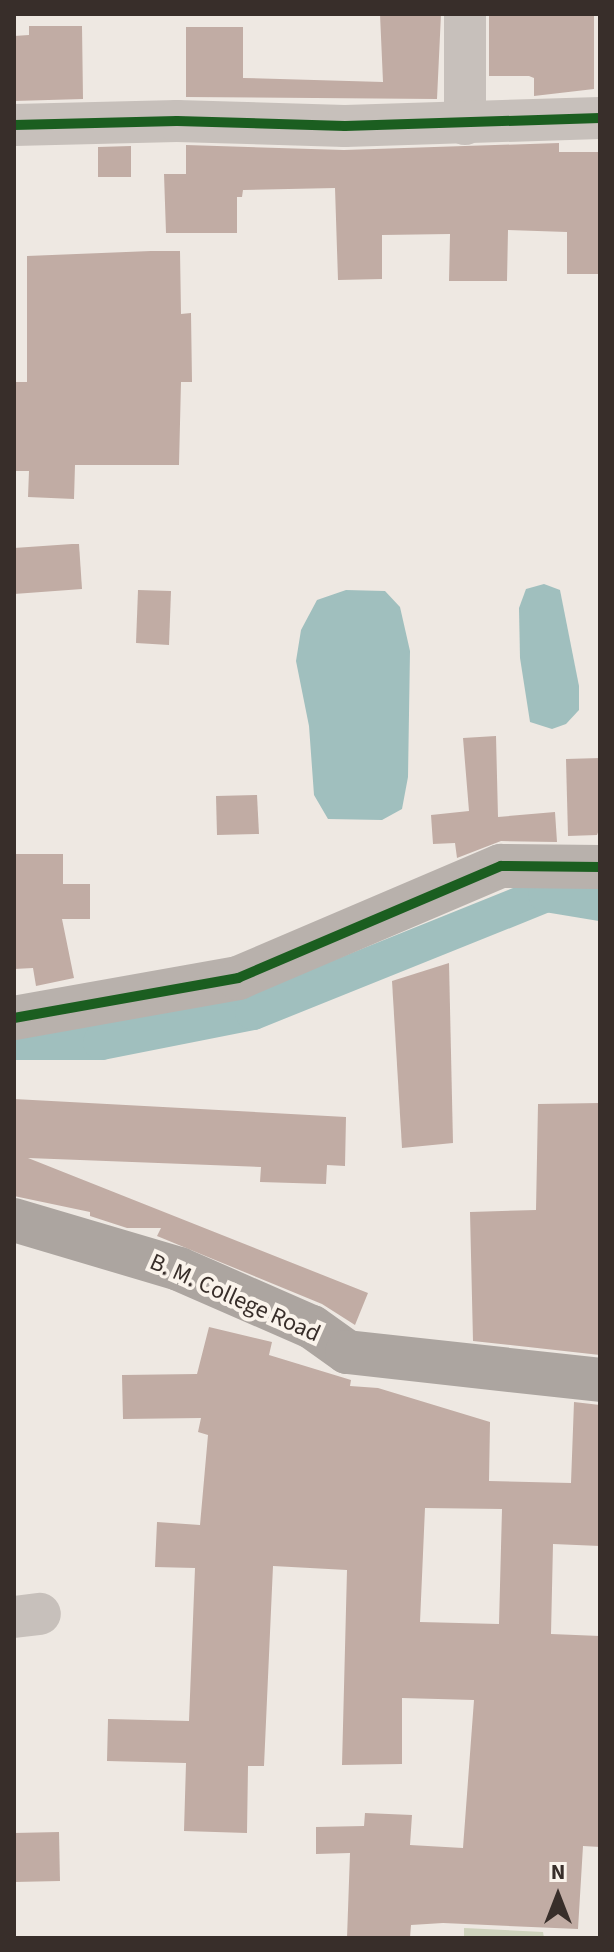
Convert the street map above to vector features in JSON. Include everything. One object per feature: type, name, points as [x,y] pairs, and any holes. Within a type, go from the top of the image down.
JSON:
[{"type":"main road","name":"B. M. College Road","points":[[14,1220],[179,1269],[312,1327],[347,1352],[600,1380]]},
{"type":"street","points":[[465,14],[465,124]]},
{"type":"street","points":[[14,125],[465,124],[600,118]]},
{"type":"street","points":[[14,1018],[238,978],[501,866],[600,867]]},
{"type":"green space","points":[[464,1928],[543,1932],[544,1938],[464,1938]]},
{"type":"water","points":[[544,584],[560,590],[579,686],[579,710],[566,724],[552,729],[530,722],[520,658],[519,608],[526,589]]},
{"type":"water","points":[[346,590],[385,591],[400,607],[410,651],[408,777],[402,809],[382,820],[328,819],[314,795],[309,726],[296,661],[301,630],[317,600]]},
{"type":"building","points":[[380,14],[441,14],[437,99],[186,97],[186,27],[243,27],[243,78],[383,82]]},
{"type":"building","points":[[489,14],[594,14],[594,89],[534,96],[534,78],[489,76]]},
{"type":"building","points":[[29,26],[82,26],[83,99],[14,101],[14,36],[29,35]]},
{"type":"building","points":[[559,143],[559,152],[600,152],[600,274],[567,274],[567,232],[508,230],[507,281],[449,281],[450,234],[382,235],[382,279],[338,280],[335,188],[243,190],[242,197],[237,197],[237,233],[166,233],[164,174],[186,174],[186,145],[344,150]]},
{"type":"building","points":[[131,146],[131,177],[98,177],[98,147]]},
{"type":"building","points":[[180,251],[181,314],[191,313],[192,382],[181,382],[179,465],[75,465],[74,499],[28,497],[29,471],[14,471],[14,382],[27,382],[27,256]]},
{"type":"building","points":[[79,544],[82,589],[14,594],[14,548]]},
{"type":"building","points":[[138,590],[171,591],[169,645],[136,643]]},
{"type":"building","points":[[496,736],[498,817],[555,812],[557,842],[501,841],[457,858],[455,843],[433,844],[431,815],[469,811],[463,738]]},
{"type":"building","points":[[600,758],[600,827],[597,835],[568,836],[566,759]]},
{"type":"building","points":[[257,795],[259,834],[217,835],[216,796]]},
{"type":"building","points":[[14,854],[63,854],[63,884],[90,884],[90,919],[62,919],[74,978],[36,986],[33,968],[14,969]]},
{"type":"building","points":[[449,963],[453,1143],[402,1148],[392,981]]},
{"type":"building","points":[[14,1099],[346,1117],[345,1166],[327,1165],[326,1184],[260,1182],[261,1167],[28,1158],[368,1293],[355,1325],[322,1304],[157,1236],[161,1228],[127,1228],[90,1216],[90,1212],[14,1196]]},
{"type":"building","points":[[600,1103],[600,1355],[473,1341],[470,1212],[536,1210],[538,1104]]},
{"type":"building","points":[[209,1327],[272,1342],[269,1355],[351,1380],[350,1386],[378,1388],[490,1422],[489,1481],[571,1483],[574,1402],[600,1405],[600,1546],[553,1544],[551,1634],[600,1636],[600,1847],[583,1846],[578,1929],[443,1923],[411,1925],[410,1938],[347,1938],[350,1853],[316,1854],[316,1827],[364,1826],[365,1813],[412,1815],[410,1845],[463,1848],[474,1700],[402,1698],[402,1764],[342,1765],[347,1570],[273,1566],[264,1766],[248,1766],[247,1833],[184,1831],[186,1763],[107,1761],[108,1719],[189,1721],[195,1568],[155,1567],[157,1522],[200,1525],[208,1435],[198,1432],[201,1418],[123,1419],[122,1375],[197,1374]],"holes":[[[425,1508],[502,1509],[499,1624],[420,1622]]]},
{"type":"building","points":[[59,1832],[60,1881],[14,1882],[14,1833]]},
{"type":"waterway","points":[[14,1042],[101,1042],[253,1012],[546,894],[600,903]]},
{"type":"cycle path","points":[[14,125],[177,121],[345,126],[600,118]]},
{"type":"cycle path","points":[[14,1018],[238,978],[501,866],[600,867]]}]
